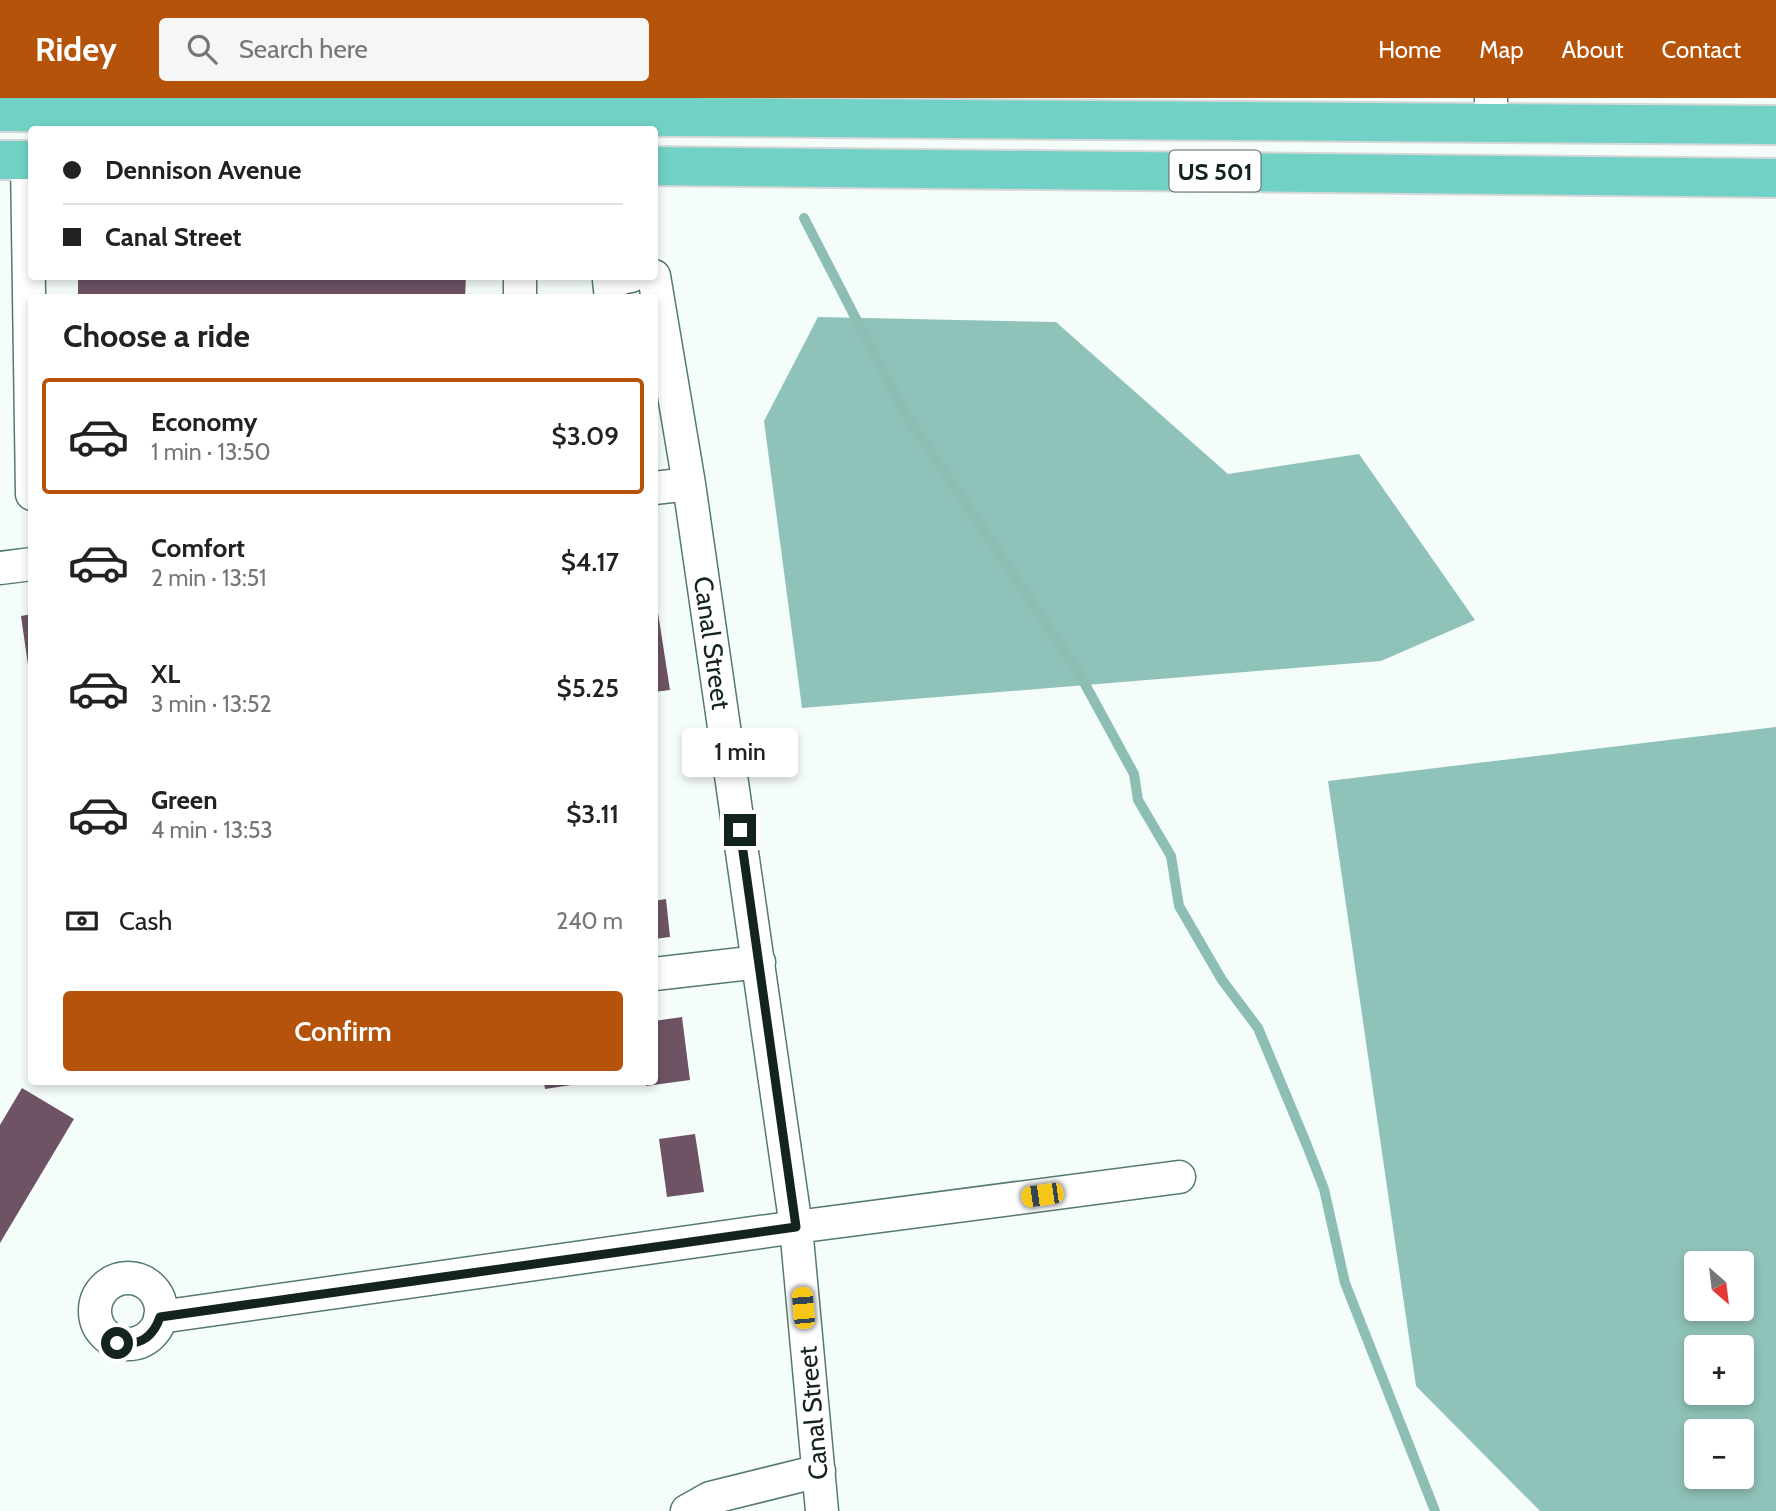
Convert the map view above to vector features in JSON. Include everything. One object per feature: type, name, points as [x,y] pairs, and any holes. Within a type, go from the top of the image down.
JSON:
[{"type":"main road","name":"US 501","points":[[0,112],[62,105],[611,115],[884,109],[1491,111],[1776,125]]},
{"type":"main road","name":"US 501","points":[[658,166],[1776,178]]},
{"type":"street","points":[[20,160],[28,201]]},
{"type":"street","name":"Canal Street","points":[[658,323],[661,358],[689,484],[796,1227],[822,1511]]},
{"type":"street","points":[[658,488],[689,484]]},
{"type":"street","points":[[0,568],[28,564]]},
{"type":"street","points":[[658,974],[759,962]]},
{"type":"street","points":[[160,1317],[796,1227],[1179,1177]]},
{"type":"street","points":[[687,1511],[709,1498],[819,1471]]},
{"type":"green space","points":[[818,317],[1056,322],[1228,474],[1359,454],[1475,620],[1381,661],[802,708],[764,421]]},
{"type":"green space","points":[[1776,727],[1776,1511],[1540,1511],[1416,1386],[1328,781]]},
{"type":"building","points":[[78,280],[466,280],[465,294],[78,294]]},
{"type":"building","points":[[658,613],[670,690],[658,692]]},
{"type":"building","points":[[28,615],[28,665],[21,616]]},
{"type":"building","points":[[666,899],[670,937],[658,938],[658,900]]},
{"type":"building","points":[[682,1017],[690,1080],[658,1084],[658,1020]]},
{"type":"building","points":[[544,1085],[571,1085],[545,1089]]},
{"type":"building","points":[[22,1088],[74,1119],[0,1243],[0,1125]]},
{"type":"building","points":[[695,1134],[704,1192],[667,1197],[659,1139]]},
{"type":"waterway","points":[[804,218],[904,412],[1080,675],[1134,774],[1138,800],[1171,856],[1179,906],[1222,980],[1258,1028],[1324,1189],[1345,1283],[1435,1511]]},
{"type":"route","points":[[117,1343],[128,1345],[149,1336],[160,1317],[796,1227],[740,830]]}]
